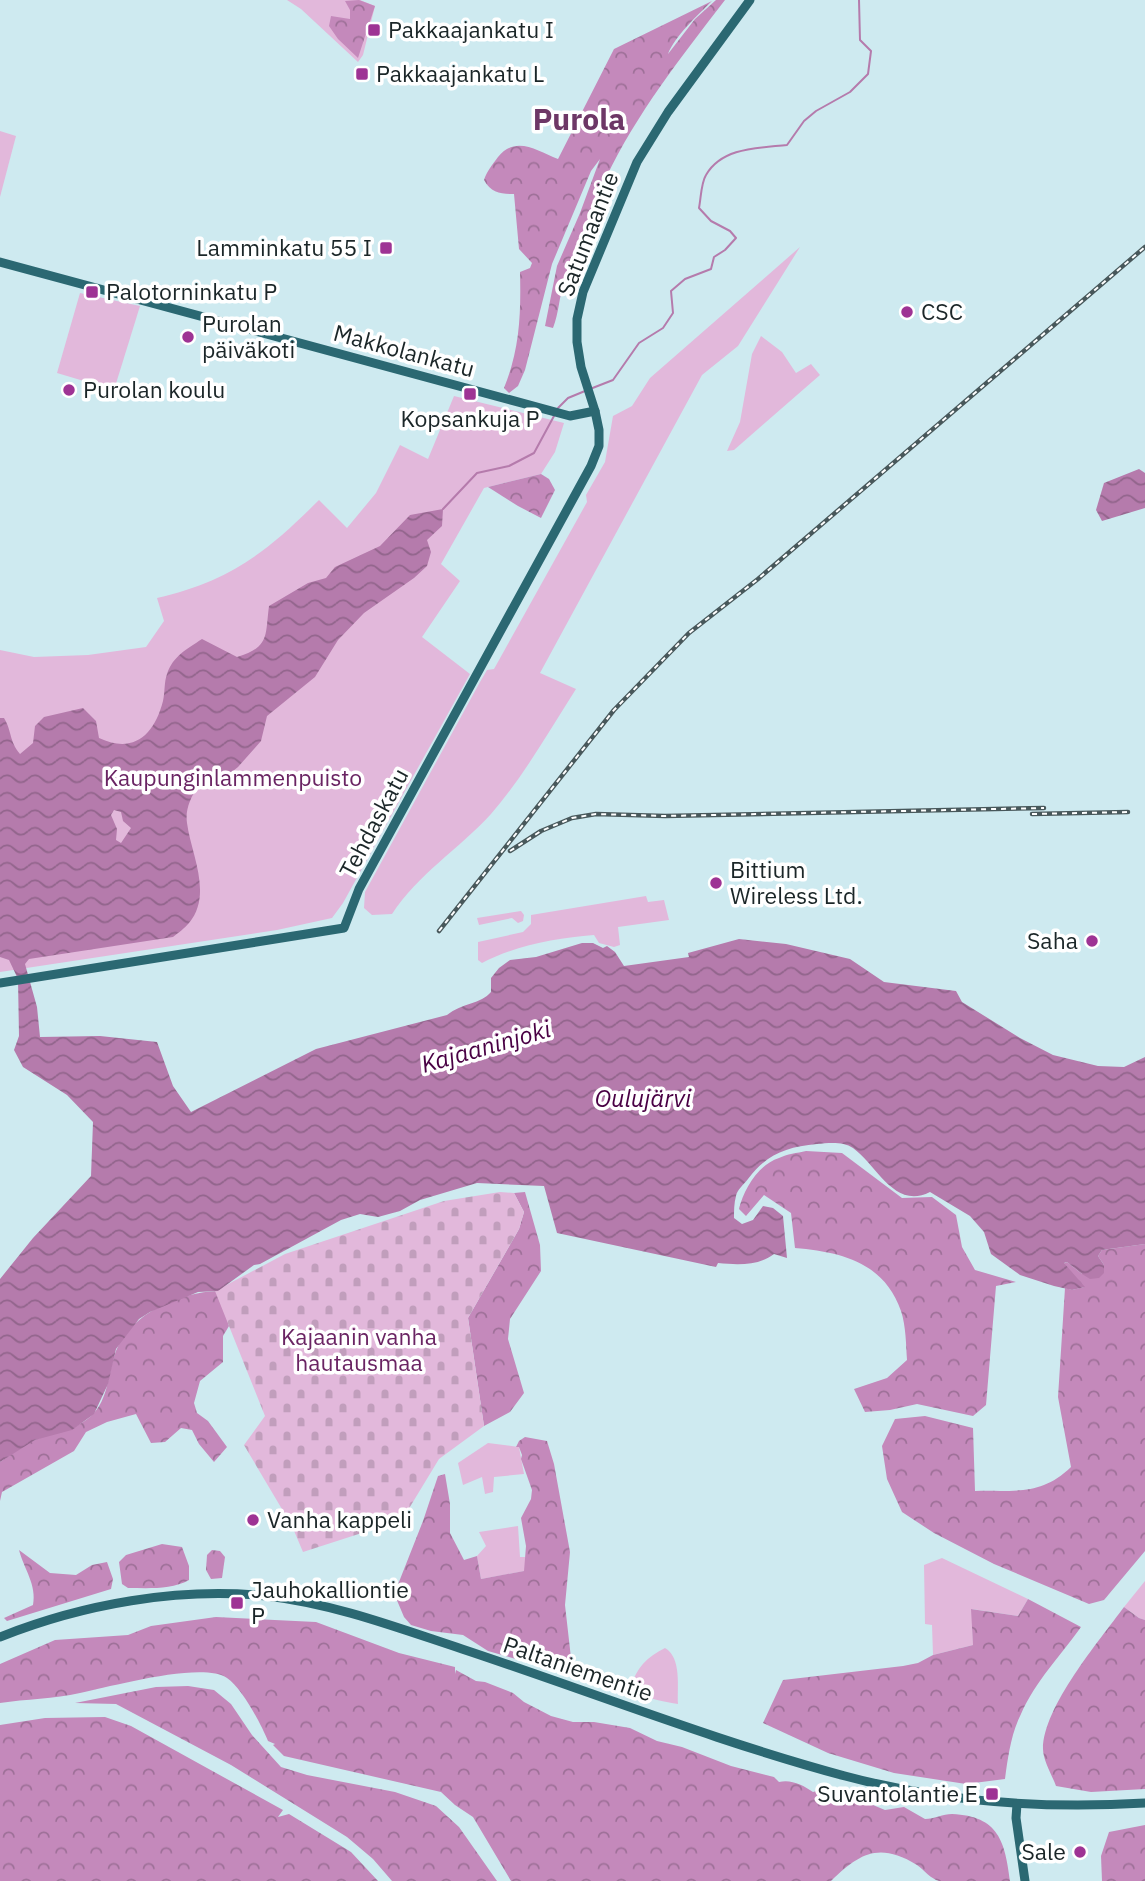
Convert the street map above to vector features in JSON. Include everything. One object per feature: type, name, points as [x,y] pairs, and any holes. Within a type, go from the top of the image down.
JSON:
[{"type":"street","name":"Satumaantie","points":[[598,430],[595,411],[581,368],[577,342],[577,318],[583,292],[637,162],[668,112],[750,0]]},
{"type":"street","name":"Makkolankatu","points":[[0,262],[570,416],[595,411]]},
{"type":"street","name":"Tehdaskatu","points":[[0,983],[344,928],[359,889],[592,466],[599,446],[598,430]]},
{"type":"street","name":"Paltaniementie","points":[[0,1637],[44,1621],[136,1600],[232,1594],[301,1601],[383,1623],[728,1740],[849,1777],[910,1790],[1017,1804],[1145,1802]]},
{"type":"street","points":[[1017,1804],[1016,1818],[1025,1881]]},
{"type":"green space","points":[[287,0],[360,0],[375,6],[363,55],[358,62],[301,9]]},
{"type":"green space","points":[[359,0],[375,6],[358,58],[329,26],[331,16],[350,19],[350,10],[345,1]]},
{"type":"green space","points":[[716,0],[725,0],[661,86],[618,154],[600,191],[562,288],[553,328],[545,326],[557,266],[600,159],[591,171],[552,264],[525,370],[518,386],[509,393],[504,388],[518,331],[520,272],[530,268],[532,263],[519,249],[514,194],[493,190],[484,180],[487,174],[498,157],[512,147],[535,149],[558,159],[614,49],[712,1],[681,33],[668,54],[695,19]]},
{"type":"green space","points":[[0,131],[16,136],[0,197]]},
{"type":"green space","points":[[800,247],[738,346],[702,375],[540,673],[576,689],[536,753],[491,814],[414,886],[392,914],[372,915],[364,908],[365,892],[480,682],[487,670],[494,669],[587,502],[586,495],[605,462],[613,416],[632,406],[650,378]]},
{"type":"green space","points":[[80,293],[140,306],[114,390],[57,373]]},
{"type":"green space","points":[[761,336],[782,352],[796,373],[811,364],[820,375],[734,450],[727,451],[740,422],[752,354]]},
{"type":"green space","name":"Kaupunginlammenpuisto","points":[[454,396],[564,423],[555,452],[541,474],[484,488],[441,564],[460,581],[422,637],[470,674],[343,903],[332,918],[277,930],[0,972],[0,650],[34,657],[88,655],[146,647],[164,621],[157,598],[206,583],[246,562],[282,535],[319,500],[347,528],[376,493],[400,445],[428,459]]},
{"type":"green space","points":[[541,474],[549,479],[555,490],[541,518],[488,487]]},
{"type":"green space","points":[[646,896],[648,902],[664,900],[669,920],[618,927],[620,945],[614,947],[599,943],[594,935],[580,936],[523,947],[482,963],[478,960],[478,942],[523,932],[531,924],[531,915]]},
{"type":"green space","points":[[521,911],[524,915],[523,921],[518,923],[512,918],[479,925],[477,918]]},
{"type":"green space","points":[[806,1151],[842,1153],[902,1198],[932,1197],[956,1215],[962,1247],[975,1270],[1016,1282],[996,1286],[986,1405],[973,1416],[917,1404],[865,1412],[854,1389],[887,1378],[907,1360],[903,1317],[893,1294],[884,1281],[859,1263],[829,1253],[795,1248],[791,1213],[764,1195],[746,1216],[739,1209],[748,1186],[758,1172],[771,1161]]},
{"type":"green space","name":"Kajaanin vanha hautausmaa","points":[[500,1192],[514,1193],[524,1212],[519,1229],[468,1318],[484,1426],[439,1459],[402,1520],[303,1552],[292,1526],[244,1445],[265,1416],[215,1291],[285,1254],[444,1201]]},
{"type":"green space","points":[[525,1192],[540,1245],[541,1271],[510,1319],[508,1339],[524,1393],[510,1412],[484,1426],[468,1318],[519,1229],[524,1212],[514,1193]]},
{"type":"green space","points":[[1145,1244],[1145,1551],[1104,1600],[1089,1604],[994,1564],[934,1533],[902,1512],[887,1479],[882,1446],[895,1419],[925,1416],[973,1428],[975,1491],[1027,1490],[1049,1483],[1060,1476],[1071,1467],[1058,1397],[1065,1288],[1072,1290],[1084,1287],[1063,1264],[1067,1262],[1082,1274],[1104,1265],[1098,1256],[1102,1250]]},
{"type":"green space","points":[[218,1291],[229,1326],[223,1336],[223,1362],[200,1381],[194,1403],[197,1413],[208,1421],[227,1447],[214,1462],[199,1444],[192,1430],[181,1428],[165,1442],[151,1443],[136,1414],[107,1422],[86,1432],[74,1451],[2,1492],[0,1501],[0,1462],[32,1441],[72,1428],[91,1416],[105,1394],[116,1351],[133,1326],[158,1307],[173,1300]]},
{"type":"green space","points":[[525,1437],[547,1441],[554,1464],[570,1552],[565,1605],[571,1658],[568,1674],[488,1651],[463,1635],[431,1631],[411,1625],[404,1617],[396,1598],[397,1587],[438,1476],[445,1474],[450,1504],[450,1533],[464,1560],[477,1556],[481,1579],[524,1571],[526,1546],[521,1518],[531,1499],[532,1490],[522,1455],[519,1447],[516,1447]]},
{"type":"green space","points":[[488,1443],[519,1447],[524,1474],[494,1477],[493,1492],[485,1494],[482,1477],[463,1485],[458,1463]]},
{"type":"green space","points":[[518,1526],[520,1557],[525,1557],[525,1571],[481,1579],[477,1556],[486,1546],[479,1532]]},
{"type":"green space","points":[[162,1544],[182,1547],[189,1566],[189,1580],[159,1588],[128,1588],[122,1584],[119,1562],[126,1555]]},
{"type":"green space","points":[[19,1550],[50,1573],[76,1575],[92,1565],[107,1562],[113,1579],[111,1589],[7,1621],[4,1618],[33,1605],[32,1584]]},
{"type":"green space","points":[[212,1550],[220,1551],[225,1557],[222,1578],[211,1579],[206,1570],[207,1555]]},
{"type":"green space","points":[[942,1558],[1028,1599],[1018,1616],[972,1609],[973,1645],[933,1655],[932,1625],[925,1624],[924,1565]]},
{"type":"green space","points":[[1145,1581],[1145,1620],[1124,1607]]},
{"type":"green space","points":[[1028,1599],[1081,1627],[1027,1702],[1012,1738],[1005,1779],[966,1784],[894,1773],[828,1753],[763,1723],[783,1680],[903,1666],[973,1645],[971,1609],[1018,1616]]},
{"type":"green space","points":[[1124,1607],[1145,1620],[1145,1789],[1091,1792],[1056,1786],[1043,1753],[1045,1732],[1074,1675]]},
{"type":"green space","points":[[216,1617],[316,1622],[399,1653],[455,1667],[455,1674],[456,1670],[476,1681],[513,1693],[551,1716],[573,1722],[594,1722],[630,1728],[657,1741],[682,1747],[731,1766],[774,1777],[779,1782],[797,1783],[813,1792],[820,1790],[856,1798],[885,1810],[904,1807],[925,1819],[952,1814],[968,1816],[990,1826],[997,1834],[1002,1843],[1010,1881],[939,1881],[904,1858],[881,1853],[871,1854],[851,1863],[831,1881],[511,1881],[473,1817],[441,1792],[284,1756],[273,1745],[275,1744],[268,1741],[245,1698],[227,1678],[198,1672],[177,1674],[70,1695],[0,1703],[0,1664],[55,1640],[128,1635],[151,1626]]},
{"type":"green space","points":[[665,1648],[676,1666],[678,1704],[648,1697],[631,1687],[643,1664]]},
{"type":"green space","points":[[188,1686],[214,1690],[231,1704],[252,1735],[281,1767],[307,1775],[395,1792],[436,1806],[459,1827],[497,1881],[392,1881],[373,1859],[347,1837],[231,1765],[116,1704],[75,1703],[156,1687]]},
{"type":"green space","points":[[105,1717],[131,1726],[283,1810],[278,1817],[289,1814],[351,1852],[378,1881],[0,1881],[0,1725],[45,1718]]},
{"type":"green space","points":[[1145,1825],[1145,1881],[1102,1881],[1101,1856],[1109,1832]]},
{"type":"water","points":[[1139,469],[1145,473],[1145,508],[1102,521],[1096,510],[1104,483]]},
{"type":"water","name":"Oulujärvi","points":[[443,509],[442,526],[427,540],[431,552],[427,566],[364,613],[338,640],[315,677],[267,716],[261,741],[238,767],[222,780],[197,787],[189,804],[187,818],[200,887],[196,912],[189,923],[173,937],[29,959],[25,964],[37,1007],[40,1037],[100,1036],[157,1042],[173,1086],[191,1112],[316,1049],[447,1015],[482,999],[491,992],[491,978],[510,960],[536,957],[582,943],[593,943],[603,948],[607,946],[615,952],[624,966],[689,957],[688,953],[739,939],[786,944],[850,959],[884,982],[956,991],[962,1002],[1053,1055],[1098,1066],[1124,1067],[1145,1057],[1145,1244],[1102,1250],[1098,1256],[1104,1265],[1104,1273],[1099,1278],[1090,1279],[1067,1262],[1064,1263],[1085,1287],[1072,1290],[1020,1275],[991,1254],[984,1232],[970,1216],[930,1192],[917,1196],[896,1190],[853,1148],[840,1143],[806,1145],[778,1153],[762,1163],[739,1189],[734,1218],[742,1224],[753,1220],[763,1206],[773,1208],[783,1216],[787,1258],[774,1254],[748,1264],[718,1263],[716,1267],[557,1233],[544,1186],[477,1183],[420,1200],[400,1211],[378,1217],[360,1214],[341,1220],[254,1265],[218,1291],[198,1292],[150,1312],[139,1319],[116,1349],[108,1384],[94,1414],[72,1430],[35,1440],[0,1462],[0,1279],[33,1238],[91,1176],[93,1122],[67,1095],[23,1067],[14,1050],[19,1036],[18,979],[9,960],[0,957],[0,718],[4,718],[20,754],[33,743],[35,726],[44,717],[83,708],[96,721],[99,738],[122,744],[132,743],[140,739],[154,724],[163,701],[167,674],[181,653],[202,639],[237,657],[255,649],[261,644],[266,633],[269,606],[308,583],[326,578],[335,567],[380,546],[410,515]],"holes":[[[114,810],[121,812],[123,821],[131,828],[121,843],[116,840],[117,829],[111,815]]]},
{"type":"waterway","points":[[590,389],[613,380],[639,343],[663,328],[673,313],[671,291],[685,279],[711,269],[714,257],[736,238],[730,231],[711,221],[699,208],[703,182],[713,166],[731,154],[753,148],[787,145],[804,121],[850,92],[868,74],[871,51],[860,40],[859,0]]},
{"type":"waterway","points":[[558,408],[568,398],[585,391]]},
{"type":"waterway","points":[[443,509],[477,473],[509,466],[534,453],[554,416]]},
{"type":"railway","points":[[439,931],[614,710],[689,633],[758,579],[1145,247]]},
{"type":"railway","points":[[510,851],[541,831],[572,818],[596,814],[665,816],[1044,808]]},
{"type":"railway","points":[[1032,814],[1128,812]]},
{"type":"place","name":"Pakkaajankatu I","points":[[374,30]]},
{"type":"place","name":"Pakkaajankatu L","points":[[362,74]]},
{"type":"place","name":"Lamminkatu 55 I","points":[[386,248]]},
{"type":"place","name":"Palotorninkatu P","points":[[92,292]]},
{"type":"place","name":"CSC","points":[[907,312]]},
{"type":"place","name":"Purolan päiväkoti","points":[[188,337]]},
{"type":"place","name":"Purolan koulu","points":[[69,390]]},
{"type":"place","name":"Kopsankuja P","points":[[470,394]]},
{"type":"place","name":"Bittium Wireless Ltd.","points":[[716,883]]},
{"type":"place","name":"Saha","points":[[1092,941]]},
{"type":"place","name":"Vanha kappeli","points":[[253,1520]]},
{"type":"place","name":"Jauhokalliontie P","points":[[237,1603]]},
{"type":"place","name":"Suvantolantie E","points":[[992,1794]]},
{"type":"place","name":"Sale","points":[[1080,1852]]},
{"type":"district","name":"Purola","points":[[579,120]]},
{"type":"water label","name":"Kajaaninjoki","points":[[486,1047]]}]
